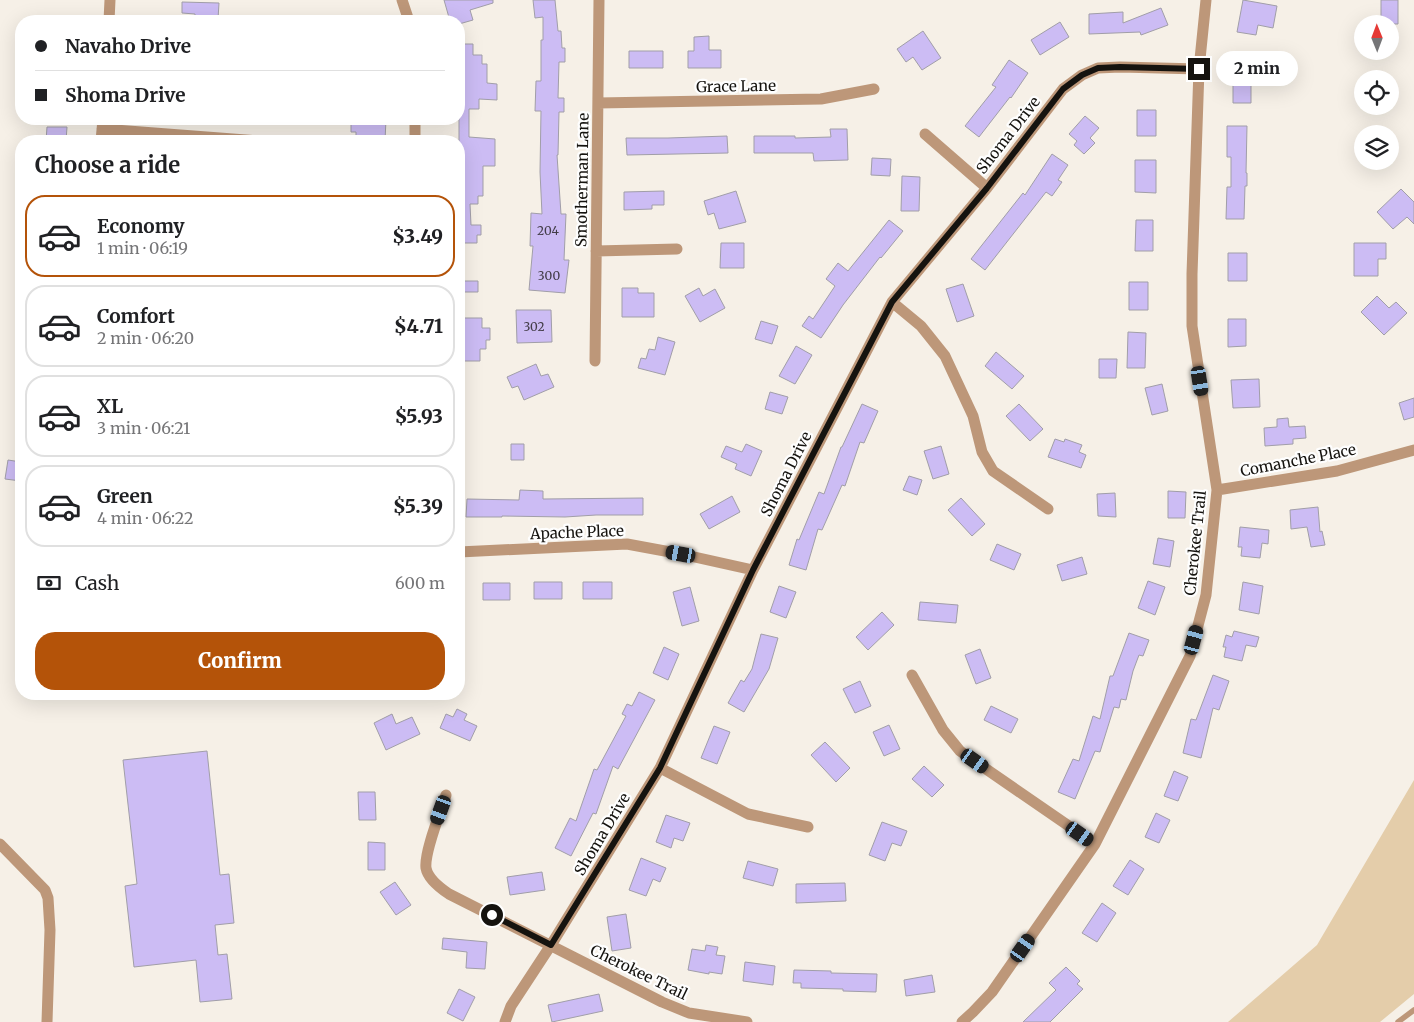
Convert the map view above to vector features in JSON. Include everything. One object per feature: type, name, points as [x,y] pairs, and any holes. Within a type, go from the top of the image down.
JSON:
[{"type":"street","points":[[109,15],[110,0]]},
{"type":"street","points":[[402,0],[407,15]]},
{"type":"street","name":"Smotherman Lane","points":[[595,361],[599,0]]},
{"type":"street","name":"Cherokee Trail","points":[[962,1022],[992,992],[1095,844],[1190,656],[1206,595],[1217,490],[1192,326],[1192,274],[1199,69],[1206,0]]},
{"type":"street","name":"Shoma Drive","points":[[505,1022],[511,1006],[551,945],[660,768],[753,570],[892,302],[987,188],[1063,89],[1082,75],[1098,68],[1199,69]]},
{"type":"street","name":"Grace Lane","points":[[598,103],[821,99],[874,89]]},
{"type":"street","points":[[102,130],[173,135]]},
{"type":"street","points":[[925,134],[987,188]]},
{"type":"street","points":[[596,251],[677,249]]},
{"type":"street","points":[[892,302],[921,326],[945,356],[973,416],[982,452],[993,471],[1048,509]]},
{"type":"street","name":"Comanche Place","points":[[1217,490],[1337,471],[1414,450]]},
{"type":"street","name":"Apache Place","points":[[465,552],[628,544],[753,570]]},
{"type":"street","points":[[912,675],[943,730],[960,750],[1095,844]]},
{"type":"street","points":[[660,768],[748,814],[808,827]]},
{"type":"street","name":"Cherokee Trail","points":[[446,795],[436,824],[426,867],[437,886],[449,894],[662,1002],[689,1013],[747,1022]]},
{"type":"street","points":[[0,844],[45,890],[48,898],[50,930],[47,1022]]},
{"type":"lane","points":[[1398,1022],[1414,1010]]},
{"type":"shaded area","points":[[1414,780],[1414,994],[1380,1022],[1228,1022],[1317,945]]},
{"type":"building","points":[[444,0],[493,0],[493,3],[470,10],[473,20],[465,22],[465,15],[448,15]]},
{"type":"building","points":[[533,0],[555,0],[558,31],[561,31],[562,48],[565,48],[565,62],[559,62],[558,98],[564,98],[564,112],[559,112],[557,155],[561,214],[566,214],[564,260],[569,260],[565,293],[529,290],[533,246],[530,246],[531,213],[542,214],[540,172],[541,111],[535,111],[536,81],[541,81],[543,17],[535,18]]},
{"type":"building","points":[[1243,0],[1277,6],[1273,28],[1258,25],[1256,35],[1237,32]]},
{"type":"building","points":[[1381,0],[1398,0],[1398,15],[1381,15]]},
{"type":"building","points":[[182,2],[219,3],[218,15],[182,13]]},
{"type":"building","points":[[1161,8],[1168,25],[1141,35],[1140,32],[1089,34],[1089,14],[1123,12],[1123,23]]},
{"type":"building","points":[[1060,22],[1069,37],[1040,55],[1031,40]]},
{"type":"building","points":[[923,31],[941,58],[922,70],[913,57],[906,62],[897,49]]},
{"type":"building","points":[[709,36],[709,50],[721,50],[721,68],[688,68],[688,51],[694,51],[694,37]]},
{"type":"building","points":[[465,44],[473,44],[473,55],[482,55],[482,64],[487,64],[487,83],[497,84],[497,100],[479,99],[479,109],[469,109],[469,137],[495,139],[495,166],[483,166],[483,196],[478,196],[478,204],[470,204],[471,225],[481,225],[481,235],[477,235],[477,243],[465,243],[465,135],[459,135],[459,125],[465,125]]},
{"type":"building","points":[[629,51],[663,51],[663,68],[629,68]]},
{"type":"building","points":[[1009,60],[1028,73],[1011,98],[979,137],[965,126],[996,87],[992,85]]},
{"type":"building","points":[[1233,70],[1251,70],[1251,103],[1233,103]]},
{"type":"building","points":[[1137,110],[1156,110],[1156,136],[1137,136]]},
{"type":"building","points":[[1085,116],[1099,128],[1090,138],[1095,143],[1084,154],[1074,145],[1077,141],[1069,134]]},
{"type":"building","points":[[351,125],[386,125],[385,135],[356,135],[356,132],[351,132]]},
{"type":"building","points":[[1227,126],[1247,126],[1247,186],[1245,186],[1244,219],[1226,219],[1227,187],[1231,187],[1231,157],[1227,157]]},
{"type":"building","points":[[47,127],[67,127],[66,135],[46,135]]},
{"type":"building","points":[[830,129],[847,129],[848,160],[814,161],[813,153],[754,153],[754,136],[831,137]]},
{"type":"building","points":[[727,136],[728,153],[627,155],[626,138]]},
{"type":"building","points":[[1052,154],[1068,165],[1058,180],[1062,182],[1052,196],[1046,192],[985,270],[971,259],[1023,193],[1025,195]]},
{"type":"building","points":[[872,158],[891,159],[890,176],[871,175]]},
{"type":"building","points":[[1135,160],[1156,160],[1156,193],[1135,192]]},
{"type":"building","points":[[902,176],[920,177],[919,211],[901,211]]},
{"type":"building","points":[[1401,189],[1414,202],[1414,224],[1407,217],[1393,229],[1377,212]]},
{"type":"building","points":[[664,191],[664,205],[652,205],[652,209],[624,210],[624,192]]},
{"type":"building","points":[[736,191],[746,222],[719,229],[714,213],[708,215],[704,201]]},
{"type":"building","points":[[889,220],[903,231],[843,305],[821,338],[802,326],[809,316],[813,319],[835,286],[826,279],[838,263],[848,271]]},
{"type":"building","points":[[1136,220],[1153,220],[1153,251],[1135,251]]},
{"type":"building","points":[[721,243],[744,243],[744,268],[720,268]]},
{"type":"building","points":[[1354,243],[1386,243],[1386,259],[1378,259],[1378,276],[1354,276]]},
{"type":"building","points":[[1228,253],[1247,253],[1247,281],[1228,281]]},
{"type":"building","points":[[465,281],[478,281],[478,292],[465,292]]},
{"type":"building","points":[[1129,282],[1148,282],[1148,310],[1129,310]]},
{"type":"building","points":[[963,284],[974,316],[957,322],[946,289]]},
{"type":"building","points":[[622,288],[638,288],[638,293],[654,293],[654,317],[622,317]]},
{"type":"building","points":[[699,288],[703,296],[715,289],[725,308],[700,322],[685,296]]},
{"type":"building","points":[[1377,296],[1389,308],[1396,302],[1407,313],[1384,335],[1361,312]]},
{"type":"building","points":[[516,310],[551,310],[552,342],[517,343]]},
{"type":"building","points":[[465,318],[482,318],[482,328],[490,328],[490,340],[486,340],[486,349],[480,349],[480,361],[465,361]]},
{"type":"building","points":[[1228,319],[1246,319],[1246,346],[1228,347]]},
{"type":"building","points":[[761,321],[778,326],[772,344],[755,339]]},
{"type":"building","points":[[1128,332],[1146,333],[1145,368],[1127,368]]},
{"type":"building","points":[[658,337],[675,342],[665,375],[638,368],[641,358],[646,359],[649,349],[655,350]]},
{"type":"building","points":[[796,346],[812,355],[795,384],[779,376]]},
{"type":"building","points":[[996,352],[1024,376],[1012,389],[985,366]]},
{"type":"building","points":[[1099,359],[1117,359],[1116,378],[1099,378]]},
{"type":"building","points":[[536,364],[541,376],[548,374],[554,387],[524,400],[518,386],[512,388],[507,377]]},
{"type":"building","points":[[1259,379],[1260,407],[1233,408],[1231,380]]},
{"type":"building","points":[[1162,384],[1168,411],[1152,415],[1145,388]]},
{"type":"building","points":[[770,392],[788,397],[782,414],[765,409]]},
{"type":"building","points":[[1414,398],[1414,417],[1404,420],[1399,403]]},
{"type":"building","points":[[862,404],[878,411],[864,443],[860,442],[845,486],[842,485],[822,530],[818,529],[806,570],[789,565],[797,539],[799,540],[819,492],[824,494],[841,447]]},
{"type":"building","points":[[1019,404],[1043,429],[1030,441],[1006,416]]},
{"type":"building","points":[[1288,418],[1289,427],[1305,426],[1306,438],[1293,439],[1293,444],[1265,446],[1264,428],[1277,427],[1277,419]]},
{"type":"building","points":[[1055,439],[1064,442],[1065,439],[1082,445],[1079,452],[1086,455],[1081,468],[1048,457]]},
{"type":"building","points":[[511,444],[524,444],[524,460],[511,460]]},
{"type":"building","points":[[746,444],[762,451],[751,476],[735,469],[737,464],[721,457],[726,446],[742,452]]},
{"type":"building","points":[[941,446],[949,474],[933,479],[924,451]]},
{"type":"building","points":[[8,460],[15,461],[15,480],[5,479]]},
{"type":"building","points":[[909,476],[922,480],[917,495],[903,490]]},
{"type":"building","points":[[520,490],[543,491],[543,499],[643,498],[643,515],[466,517],[467,499],[519,500]]},
{"type":"building","points":[[1168,491],[1186,492],[1185,518],[1168,518]]},
{"type":"building","points":[[1115,493],[1116,517],[1098,516],[1097,494]]},
{"type":"building","points":[[732,496],[740,512],[709,529],[700,514]]},
{"type":"building","points":[[961,498],[985,524],[972,536],[948,510]]},
{"type":"building","points":[[1318,507],[1320,532],[1322,531],[1325,545],[1311,547],[1307,527],[1291,529],[1290,510]]},
{"type":"building","points":[[1240,527],[1269,530],[1268,544],[1262,543],[1260,558],[1241,556],[1242,547],[1238,547]]},
{"type":"building","points":[[1158,538],[1174,541],[1170,567],[1153,564]]},
{"type":"building","points":[[997,544],[1021,554],[1014,570],[990,560]]},
{"type":"building","points":[[1082,557],[1087,574],[1062,581],[1057,565]]},
{"type":"building","points":[[1148,581],[1165,587],[1155,615],[1138,608]]},
{"type":"building","points":[[534,582],[562,582],[562,599],[534,599]]},
{"type":"building","points":[[583,582],[612,582],[612,599],[583,599]]},
{"type":"building","points":[[1243,582],[1263,586],[1259,614],[1239,610]]},
{"type":"building","points":[[483,583],[510,583],[510,600],[483,600]]},
{"type":"building","points":[[779,586],[796,592],[786,618],[770,612]]},
{"type":"building","points":[[690,587],[699,621],[682,626],[673,592]]},
{"type":"building","points":[[920,602],[958,605],[956,623],[918,620]]},
{"type":"building","points":[[882,612],[894,625],[868,650],[856,637]]},
{"type":"building","points":[[1234,631],[1259,637],[1256,647],[1246,645],[1242,661],[1224,657],[1226,647],[1223,647],[1226,635],[1232,637]]},
{"type":"building","points":[[1129,633],[1149,640],[1143,656],[1139,655],[1126,700],[1121,699],[1119,708],[1114,707],[1100,752],[1095,751],[1075,799],[1058,792],[1073,759],[1079,761],[1093,716],[1100,719],[1110,676],[1113,676]]},
{"type":"building","points":[[761,634],[778,638],[769,669],[744,712],[728,703],[741,680],[744,682],[752,669]]},
{"type":"building","points":[[664,647],[679,654],[668,680],[653,673]]},
{"type":"building","points":[[980,649],[991,678],[976,684],[965,655]]},
{"type":"building","points":[[1213,675],[1229,681],[1219,710],[1213,708],[1201,758],[1183,753],[1191,719],[1196,720]]},
{"type":"building","points":[[860,681],[871,706],[855,713],[843,689]]},
{"type":"building","points":[[639,692],[655,700],[618,769],[613,766],[596,814],[593,813],[571,856],[555,848],[570,818],[576,821],[594,769],[597,770],[626,716],[622,714],[627,704],[632,706]]},
{"type":"building","points":[[991,706],[1018,719],[1011,733],[984,720]]},
{"type":"building","points":[[457,709],[467,714],[464,720],[477,726],[470,741],[440,728],[446,714],[453,717]]},
{"type":"building","points":[[392,714],[396,724],[412,717],[420,734],[386,750],[374,723]]},
{"type":"building","points":[[889,725],[900,749],[884,756],[873,732]]},
{"type":"building","points":[[714,726],[730,732],[717,764],[701,758]]},
{"type":"building","points":[[825,742],[850,768],[836,782],[811,755]]},
{"type":"building","points":[[207,751],[220,875],[229,874],[234,923],[215,925],[218,955],[227,954],[232,999],[200,1002],[196,960],[134,967],[125,886],[137,884],[123,760]]},
{"type":"building","points":[[924,766],[944,785],[932,797],[912,779]]},
{"type":"building","points":[[1174,771],[1188,777],[1178,801],[1164,796]]},
{"type":"building","points":[[358,792],[375,792],[376,820],[359,820]]},
{"type":"building","points":[[1156,813],[1170,820],[1159,843],[1145,837]]},
{"type":"building","points":[[666,815],[690,823],[683,841],[674,838],[671,848],[656,842]]},
{"type":"building","points":[[882,822],[907,831],[901,846],[892,843],[885,861],[869,855]]},
{"type":"building","points":[[368,842],[385,843],[385,870],[368,870]]},
{"type":"building","points":[[641,858],[666,868],[660,882],[653,879],[646,896],[629,890]]},
{"type":"building","points":[[1130,860],[1144,869],[1128,895],[1113,886]]},
{"type":"building","points":[[748,861],[778,869],[773,886],[743,878]]},
{"type":"building","points":[[542,872],[545,890],[510,895],[507,877]]},
{"type":"building","points":[[395,882],[411,905],[396,915],[380,892]]},
{"type":"building","points":[[845,883],[846,901],[796,903],[796,884]]},
{"type":"building","points":[[1102,903],[1116,913],[1097,942],[1082,933]]},
{"type":"building","points":[[626,914],[631,948],[612,951],[607,917]]},
{"type":"building","points":[[443,938],[487,942],[485,969],[466,968],[467,952],[442,949]]},
{"type":"building","points":[[706,945],[718,947],[716,955],[725,956],[722,974],[709,972],[709,974],[688,970],[692,949],[705,951]]},
{"type":"building","points":[[745,962],[775,966],[773,985],[743,981]]},
{"type":"building","points":[[1066,967],[1080,981],[1077,984],[1083,989],[1050,1022],[1023,1022],[1056,990],[1049,983]]},
{"type":"building","points":[[794,970],[877,974],[876,992],[801,988],[801,983],[793,983]]},
{"type":"building","points":[[932,975],[935,992],[906,996],[904,980]]},
{"type":"building","points":[[459,989],[475,997],[463,1021],[447,1013]]},
{"type":"building","points":[[599,994],[603,1011],[552,1022],[548,1005]]},
{"type":"route","points":[[492,915],[551,945],[660,768],[753,570],[892,302],[987,188],[1063,89],[1082,75],[1098,68],[1199,69]]}]
